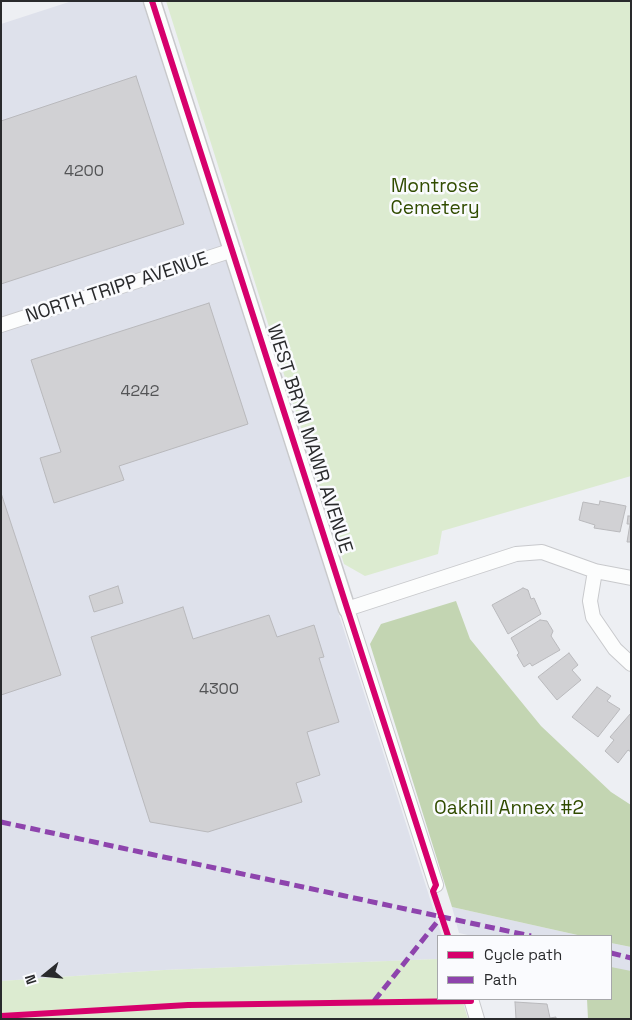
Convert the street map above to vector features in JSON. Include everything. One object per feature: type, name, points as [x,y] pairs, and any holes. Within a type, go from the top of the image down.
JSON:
[{"type":"street","name":"WEST BRYN MAWR AVENUE","points":[[152,1],[436,886]]},
{"type":"street","name":"NORTH TRIPP AVENUE","points":[[1,325],[233,250]]},
{"type":"street","points":[[347,609],[516,554],[542,552],[595,572],[631,578]]},
{"type":"street","points":[[595,572],[590,601],[593,617],[615,649],[631,664]]},
{"type":"street","points":[[471,1000],[477,1019]]},
{"type":"shaded area","points":[[72,1],[142,1],[442,935],[437,935],[437,959],[164,970],[1,981],[1,24]]},
{"type":"shaded area","points":[[452,907],[578,935],[468,935],[459,933]]},
{"type":"shaded area","points":[[612,943],[631,947],[631,975],[612,969]]},
{"type":"green space","name":"Montrose Cemetery","points":[[166,1],[631,1],[631,476],[442,531],[438,554],[365,576],[344,564]]},
{"type":"green space","name":"Oakhill Annex #2","points":[[456,601],[470,639],[541,726],[611,792],[631,805],[631,947],[612,943],[612,935],[578,935],[452,907],[370,644],[381,624]]},
{"type":"green space","points":[[437,959],[437,1000],[462,1000],[468,1019],[1,1019],[1,981],[164,970]]},
{"type":"green space","points":[[612,967],[631,971],[631,1019],[588,1019],[587,1000],[612,1000]]},
{"type":"building","points":[[136,76],[184,224],[1,284],[1,121]]},
{"type":"building","points":[[209,303],[248,424],[119,466],[124,480],[54,503],[40,458],[61,452],[31,360]]},
{"type":"building","points":[[1,493],[61,675],[1,695]]},
{"type":"building","points":[[600,501],[626,506],[620,532],[594,528],[595,525],[579,520],[583,502],[599,505]]},
{"type":"building","points":[[628,516],[631,516],[631,542],[627,542],[630,524],[627,524]]},
{"type":"building","points":[[118,586],[123,603],[94,612],[89,596]]},
{"type":"building","points":[[523,588],[528,590],[531,599],[534,598],[541,614],[508,634],[492,605]]},
{"type":"building","points":[[183,607],[193,639],[269,615],[277,637],[314,625],[324,657],[319,658],[339,722],[307,732],[320,775],[296,783],[302,802],[208,832],[150,822],[91,637]]},
{"type":"building","points":[[540,620],[547,621],[553,631],[551,636],[560,650],[532,666],[530,663],[524,667],[511,638]]},
{"type":"building","points":[[569,653],[578,665],[572,670],[581,680],[557,700],[538,677]]},
{"type":"building","points":[[597,687],[611,696],[607,701],[620,709],[598,737],[572,717]]},
{"type":"building","points":[[631,713],[631,752],[628,750],[618,763],[605,751],[614,740],[610,737]]},
{"type":"building","points":[[515,1002],[547,1004],[550,1018],[556,1017],[556,1019],[516,1019]]},
{"type":"marked path","points":[[1,822],[526,935]]},
{"type":"marked path","points":[[374,1001],[441,917]]},
{"type":"marked path","points":[[612,953],[631,958]]},
{"type":"cycle path","points":[[152,1],[436,885],[433,891],[448,935]]},
{"type":"cycle path","points":[[1,1016],[188,1005],[471,1001]]}]
